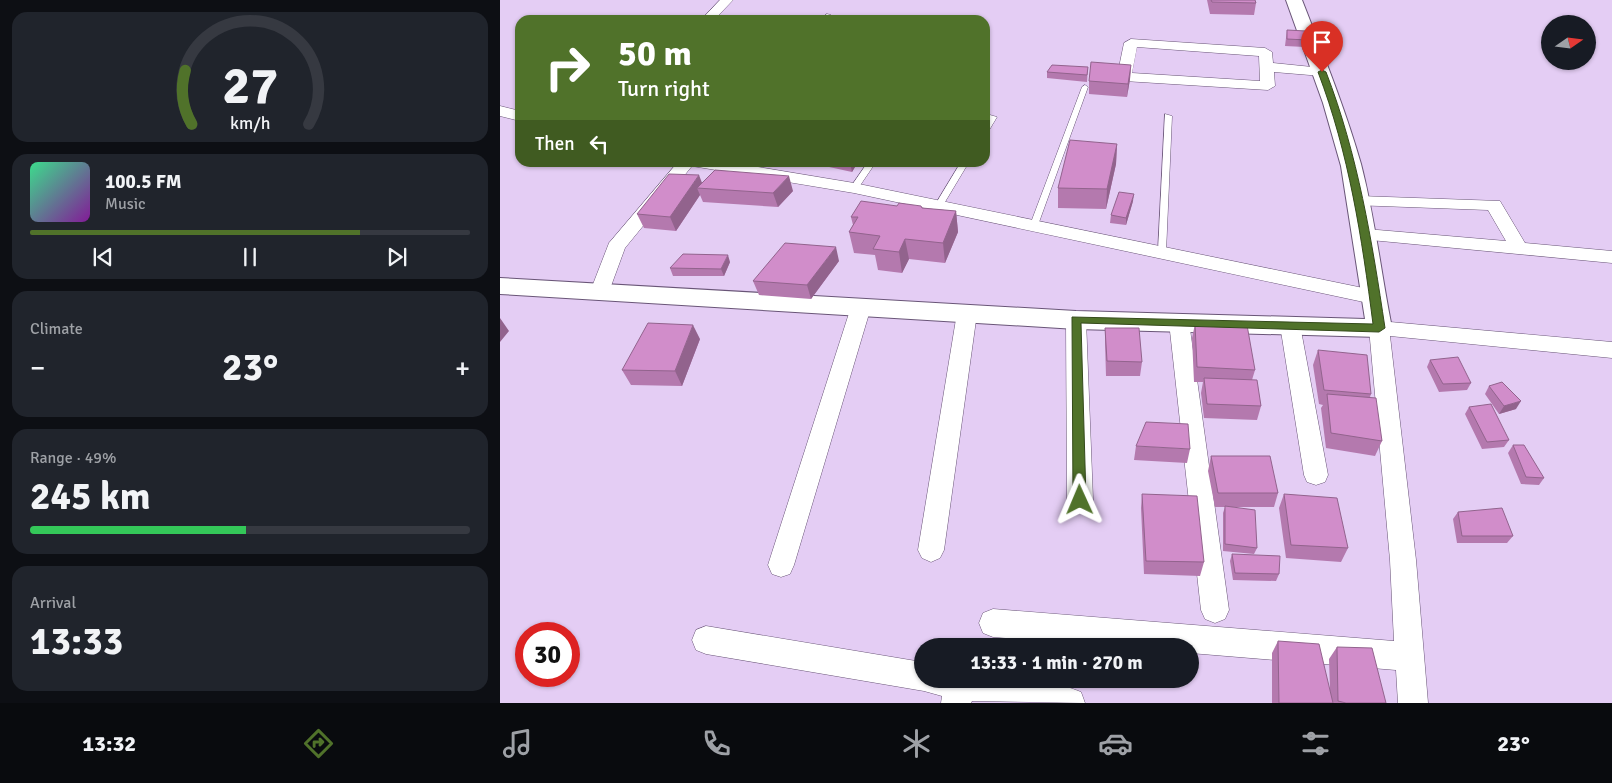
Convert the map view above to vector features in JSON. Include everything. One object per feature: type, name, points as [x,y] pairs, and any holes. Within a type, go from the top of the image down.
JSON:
[{"type":"street","points":[[712,15],[727,0]]},
{"type":"street","points":[[1294,0],[1334,103],[1366,235],[1379,328],[1404,560],[1413,703]]},
{"type":"street","points":[[1131,43],[1205,48],[1265,52],[1268,86],[1124,77],[1131,43]]},
{"type":"street","points":[[1203,82],[1205,48]]},
{"type":"street","points":[[1266,61],[1319,65]]},
{"type":"street","points":[[500,111],[515,115]]},
{"type":"street","points":[[600,292],[616,247],[683,167]]},
{"type":"street","points":[[725,167],[854,188],[939,205],[1374,297]]},
{"type":"street","points":[[1359,201],[1494,205],[1519,248]]},
{"type":"street","points":[[1366,235],[1612,257]]},
{"type":"street","points":[[500,286],[1076,320],[1379,328],[1612,350]]},
{"type":"street","points":[[781,565],[861,307]]},
{"type":"street","points":[[931,550],[967,313]]},
{"type":"street","points":[[1076,320],[1080,500]]},
{"type":"street","points":[[1179,322],[1215,610]]},
{"type":"street","points":[[1290,325],[1316,475]]},
{"type":"street","points":[[993,623],[1410,657]]},
{"type":"street","points":[[706,640],[914,677]]},
{"type":"street","points":[[947,688],[958,694],[1070,703]]},
{"type":"lane","points":[[1034,225],[1085,87]]},
{"type":"lane","points":[[1162,252],[1168,116]]},
{"type":"lane","points":[[990,122],[993,117]]},
{"type":"lane","points":[[854,188],[869,167]]},
{"type":"lane","points":[[939,205],[962,167]]},
{"type":"building","points":[[1211,0],[1255,0],[1256,3],[1212,2]]},
{"type":"building","points":[[1287,30],[1306,31],[1307,40],[1287,39]]},
{"type":"building","points":[[1091,62],[1131,65],[1128,84],[1089,81]]},
{"type":"building","points":[[1052,65],[1088,67],[1087,75],[1047,72]]},
{"type":"building","points":[[1070,140],[1117,144],[1107,189],[1058,188]]},
{"type":"building","points":[[715,170],[789,176],[773,193],[697,188]]},
{"type":"building","points":[[669,174],[699,175],[670,217],[637,214]]},
{"type":"building","points":[[1119,192],[1134,194],[1126,218],[1111,215]]},
{"type":"building","points":[[861,201],[897,206],[899,203],[921,206],[922,208],[956,211],[943,243],[905,239],[899,252],[873,249],[880,236],[849,232],[858,217],[851,217]]},
{"type":"building","points":[[785,243],[836,247],[807,285],[753,281]]},
{"type":"building","points":[[683,254],[728,255],[721,269],[670,268]]},
{"type":"building","points":[[648,323],[693,325],[675,371],[622,370]]},
{"type":"building","points":[[1195,324],[1247,325],[1255,370],[1197,367]]},
{"type":"building","points":[[1105,328],[1139,328],[1142,362],[1107,361]]},
{"type":"building","points":[[1318,350],[1367,355],[1371,394],[1324,390]]},
{"type":"building","points":[[1458,357],[1471,383],[1443,384],[1430,360]]},
{"type":"building","points":[[1204,378],[1257,380],[1261,406],[1207,404]]},
{"type":"building","points":[[1502,382],[1521,401],[1504,406],[1489,386]]},
{"type":"building","points":[[1327,394],[1376,398],[1382,441],[1331,433]]},
{"type":"building","points":[[1491,404],[1509,440],[1487,442],[1469,407]]},
{"type":"building","points":[[1146,422],[1188,424],[1190,449],[1136,446]]},
{"type":"building","points":[[1513,445],[1524,445],[1544,478],[1526,477]]},
{"type":"building","points":[[1211,456],[1270,456],[1278,493],[1218,493]]},
{"type":"building","points":[[1142,494],[1197,496],[1204,562],[1146,561]]},
{"type":"building","points":[[1284,494],[1337,498],[1348,548],[1291,545]]},
{"type":"building","points":[[1225,506],[1255,510],[1257,548],[1225,544]]},
{"type":"building","points":[[1502,508],[1513,536],[1462,536],[1458,512]]},
{"type":"building","points":[[1232,554],[1280,556],[1279,574],[1235,573]]},
{"type":"building","points":[[1278,641],[1319,644],[1333,703],[1279,703]]},
{"type":"building","points":[[1337,647],[1372,648],[1386,703],[1346,703],[1338,701]]},
{"type":"route","points":[[1080,500],[1076,320],[1379,328],[1366,235],[1351,166],[1334,103],[1322,72]]}]
